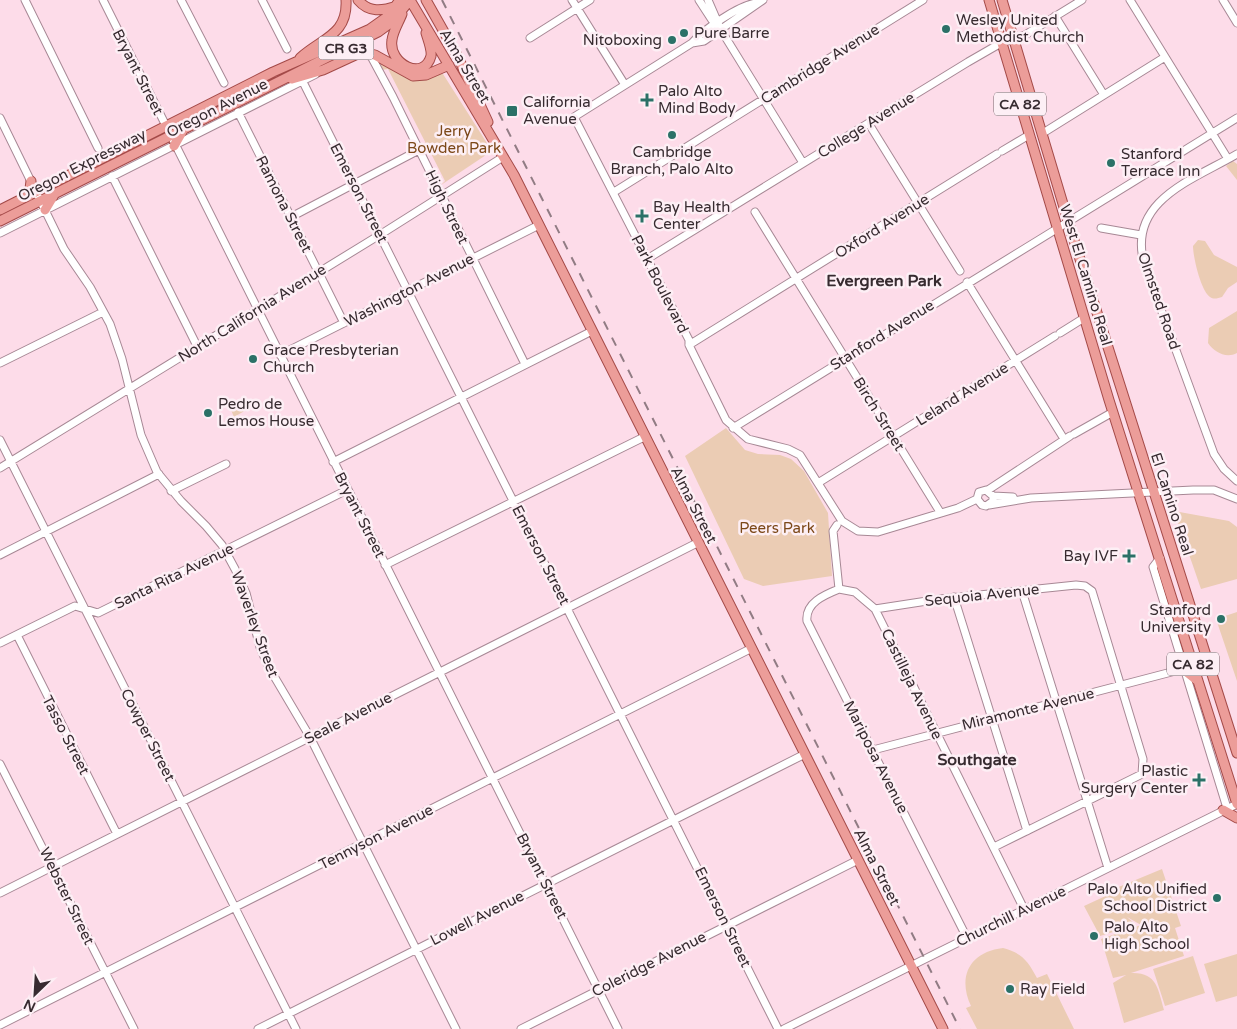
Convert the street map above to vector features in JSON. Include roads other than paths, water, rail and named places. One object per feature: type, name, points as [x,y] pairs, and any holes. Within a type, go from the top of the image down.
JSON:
[{"type":"main road","points":[[296,62],[343,24],[346,16],[346,0]]},
{"type":"main road","points":[[358,0],[365,7],[374,10],[384,10],[406,2]]},
{"type":"main road","points":[[426,0],[480,100],[494,141]]},
{"type":"main road","name":"West El Camino Real","points":[[989,0],[1056,227],[1160,558]]},
{"type":"main road","name":"West El Camino Real","points":[[1002,0],[1081,262]]},
{"type":"main road","name":"Oregon Expressway","points":[[0,221],[43,206],[54,195],[296,62],[328,49],[374,26],[406,2]]},
{"type":"main road","name":"Oregon Expressway","points":[[0,210],[168,132],[183,130],[383,29],[397,16],[406,2]]},
{"type":"main road","points":[[406,2],[394,31],[391,45],[397,60],[409,68],[423,66],[430,57],[431,49],[421,19]]},
{"type":"main road","name":"Alma Street","points":[[406,2],[421,19],[504,157],[943,1029]]},
{"type":"main road","name":"Oregon Avenue","points":[[323,70],[358,52],[366,52]]},
{"type":"main road","points":[[366,52],[413,76],[426,75],[449,65]]},
{"type":"main road","points":[[275,84],[323,70]]},
{"type":"main road","points":[[174,146],[183,130]]},
{"type":"main road","points":[[31,181],[33,194]]},
{"type":"main road","name":"El Camino Real","points":[[1081,262],[1237,753]]},
{"type":"main road","name":"El Camino Real","points":[[1160,558],[1237,804]]},
{"type":"main road","points":[[1189,652],[1183,669],[1198,682]]},
{"type":"main road","points":[[1225,809],[1237,818]]},
{"type":"street","points":[[25,0],[98,148]]},
{"type":"street","name":"Bryant Street","points":[[103,0],[174,146],[618,1029]]},
{"type":"street","points":[[181,0],[224,83]]},
{"type":"street","points":[[262,0],[287,49]]},
{"type":"street","points":[[572,0],[625,86],[692,43],[704,41],[719,27],[754,8],[760,2]]},
{"type":"street","points":[[530,38],[590,0]]},
{"type":"street","points":[[699,0],[719,27],[803,163]]},
{"type":"street","points":[[708,0],[714,10],[719,27]]},
{"type":"street","name":"Cambridge Avenue","points":[[614,192],[924,0]]},
{"type":"street","name":"College Avenue","points":[[652,256],[1001,43],[1014,39],[1082,0]]},
{"type":"street","points":[[1130,0],[1228,159]]},
{"type":"street","points":[[1223,0],[1237,22]]},
{"type":"street","points":[[1055,16],[1104,94]]},
{"type":"street","name":"High Street","points":[[366,52],[371,56],[525,364]]},
{"type":"street","points":[[1043,133],[1165,57]]},
{"type":"street","name":"Oregon Avenue","points":[[0,233],[43,206],[174,146],[282,90],[303,82],[323,70]]},
{"type":"street","name":"Emerson Street","points":[[303,82],[778,1029]]},
{"type":"street","name":"Park Boulevard","points":[[625,86],[574,117],[614,192],[665,299],[689,340],[689,345],[726,420],[733,428],[752,441],[795,452],[802,457],[842,521],[849,527],[864,533],[878,532],[958,508],[977,499],[981,491],[991,493],[1069,436],[1113,412]]},
{"type":"street","name":"Ramona Street","points":[[238,112],[344,323]]},
{"type":"street","points":[[0,118],[31,181]]},
{"type":"street","name":"Stanford Avenue","points":[[733,428],[1056,227],[1237,118]]},
{"type":"street","points":[[869,124],[960,271]]},
{"type":"street","name":"Oxford Avenue","points":[[689,345],[1029,135]]},
{"type":"street","points":[[291,217],[418,150]]},
{"type":"street","name":"Olmsted Road","points":[[1237,154],[1159,201],[1148,217],[1142,235],[1144,263],[1214,454],[1224,469],[1237,481]]},
{"type":"street","name":"North California Avenue","points":[[0,468],[504,157]]},
{"type":"street","points":[[112,176],[197,346]]},
{"type":"street","name":"Waverley Street","points":[[33,194],[43,206],[64,249],[90,287],[104,312],[116,339],[141,435],[159,474],[171,491],[206,526],[225,550],[246,593],[260,647],[268,666],[310,737],[456,1029]]},
{"type":"street","name":"Birch Street","points":[[756,212],[940,512]]},
{"type":"street","name":"Washington Avenue","points":[[280,355],[539,224]]},
{"type":"street","points":[[1101,228],[1142,235]]},
{"type":"street","points":[[968,282],[1015,361],[1069,436]]},
{"type":"street","points":[[0,363],[104,312]]},
{"type":"street","name":"Leland Avenue","points":[[818,483],[1084,318]]},
{"type":"street","points":[[333,462],[460,396],[592,331]]},
{"type":"street","points":[[385,565],[644,437]]},
{"type":"street","name":"Cowper Street","points":[[0,440],[296,1029]]},
{"type":"street","points":[[171,491],[226,464]]},
{"type":"street","points":[[0,555],[159,474]]},
{"type":"street","name":"Santa Rita Avenue","points":[[0,643],[75,606],[98,614],[347,490]]},
{"type":"street","points":[[977,499],[982,505],[989,505],[1031,498],[1214,490],[1237,499]]},
{"type":"street","points":[[989,505],[993,501],[991,493],[1031,498]]},
{"type":"street","points":[[837,525],[833,531],[839,589]]},
{"type":"street","name":"Seale Avenue","points":[[0,893],[697,543]]},
{"type":"street","points":[[1160,558],[1153,568],[1225,809]]},
{"type":"street","name":"Sequoia Avenue","points":[[875,609],[954,597],[1076,585],[1088,588],[1092,591],[1121,685]]},
{"type":"street","name":"Castilleja Avenue","points":[[839,589],[855,592],[875,609],[1024,909]]},
{"type":"street","name":"Mariposa Avenue","points":[[839,589],[811,605],[807,616],[808,621],[967,938]]},
{"type":"street","points":[[1022,591],[1108,868]]},
{"type":"street","points":[[954,597],[990,719],[1027,831]]},
{"type":"street","name":"Tasso Street","points":[[17,635],[117,834]]},
{"type":"street","name":"Tennyson Avenue","points":[[0,1025],[752,648]]},
{"type":"street","name":"Miramonte Avenue","points":[[873,750],[935,732],[1183,669]]},
{"type":"street","points":[[994,847],[1142,774],[1143,759],[1121,685]]},
{"type":"street","name":"Lowell Avenue","points":[[258,1029],[805,754]]},
{"type":"street","name":"Webster Street","points":[[0,764],[134,1029]]},
{"type":"street","name":"Churchill Avenue","points":[[784,1029],[1237,804]]},
{"type":"street","name":"Coleridge Avenue","points":[[521,1029],[726,924],[858,860]]},
{"type":"railway","points":[[442,0],[960,1029]]},
{"type":"place","name":"Wesley United Methodist Church","points":[[946,29]]},
{"type":"place","name":"Pure Barre","points":[[684,33]]},
{"type":"place","name":"Nitoboxing","points":[[672,40]]},
{"type":"place","name":"Palo Alto Mind Body","points":[[647,100]]},
{"type":"place","name":"California Avenue","points":[[512,111]]},
{"type":"place","name":"Cambridge Branch, Palo Alto","points":[[672,135]]},
{"type":"place","name":"Stanford Terrace Inn","points":[[1111,163]]},
{"type":"place","name":"Bay Health Center","points":[[642,216]]},
{"type":"place","name":"Grace Presbyterian Church","points":[[253,359]]},
{"type":"place","name":"Pedro de Lemos House","points":[[208,413]]},
{"type":"place","name":"Bay IVF","points":[[1129,556]]},
{"type":"place","name":"Stanford University","points":[[1221,619]]},
{"type":"place","name":"Plastic Surgery Center","points":[[1199,780]]},
{"type":"place","name":"Palo Alto Unified School District","points":[[1217,898]]},
{"type":"place","name":"Palo Alto High School","points":[[1094,936]]},
{"type":"place","name":"Ray Field","points":[[1010,989]]},
{"type":"district","name":"Evergreen Park","points":[[884,280]]},
{"type":"district","name":"Southgate","points":[[977,759]]},
{"type":"park label","name":"Jerry Bowden Park","points":[[454,140]]},
{"type":"park label","name":"Peers Park","points":[[777,528]]}]
